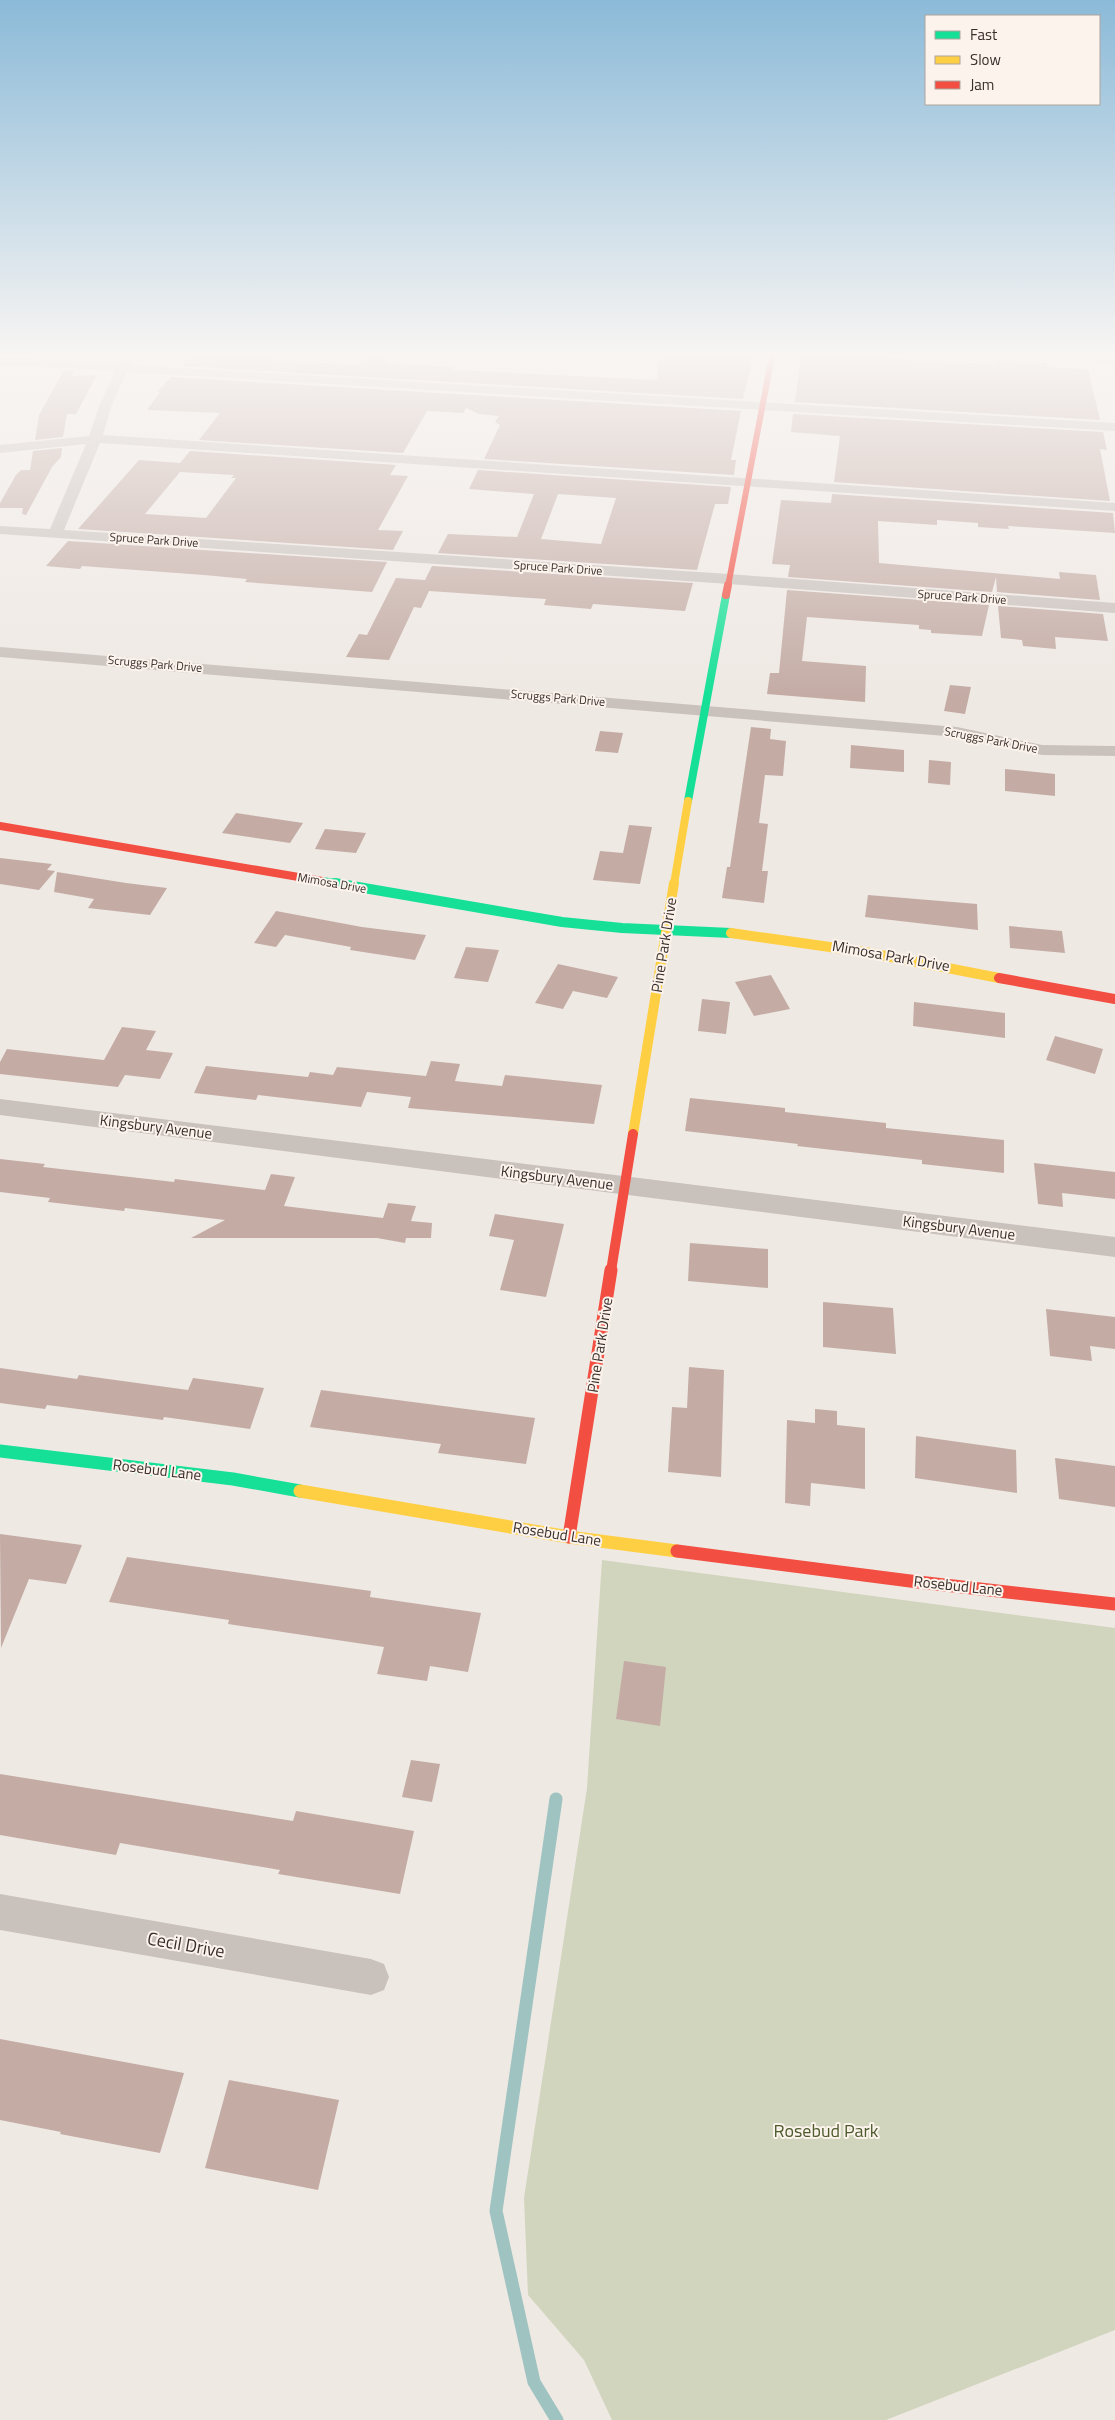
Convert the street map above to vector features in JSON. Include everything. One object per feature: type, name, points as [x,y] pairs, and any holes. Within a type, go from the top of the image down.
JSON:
[{"type":"street","points":[[55,534],[82,469]]},
{"type":"street","points":[[536,469],[1115,507]]},
{"type":"street","name":"Pine Park Drive","points":[[569,1537],[666,929],[704,710],[750,469]]},
{"type":"street","name":"Spruce Park Drive","points":[[0,530],[729,579],[1115,608]]},
{"type":"street","name":"Scruggs Park Drive","points":[[0,652],[957,732],[1042,750],[1115,751]]},
{"type":"street","name":"Mimosa Drive","points":[[0,826],[562,922],[666,929]]},
{"type":"street","name":"Mimosa Park Drive","points":[[666,929],[726,932],[849,948],[927,961],[1013,981],[1115,999]]},
{"type":"street","name":"Kingsbury Avenue","points":[[0,1107],[1115,1247]]},
{"type":"street","name":"Rosebud Lane","points":[[0,1451],[233,1479],[569,1537],[918,1582],[1115,1604]]},
{"type":"street","name":"Cecil Drive","points":[[0,1912],[371,1977]]},
{"type":"green space","name":"Rosebud Park","points":[[602,1560],[1115,1628],[1115,2330],[886,2420],[612,2420],[584,2360],[528,2295],[524,2198],[587,1788]]},
{"type":"building","points":[[51,469],[26,515],[22,514],[23,508],[0,508],[0,503],[16,475],[21,470]]},
{"type":"building","points":[[131,469],[394,469],[390,475],[408,476],[378,530],[403,531],[393,550],[78,529]],"holes":[[[180,472],[234,475],[231,478],[236,478],[206,518],[145,514]]]},
{"type":"building","points":[[639,469],[735,469],[734,475]]},
{"type":"building","points":[[836,469],[1104,469],[1110,501],[834,482]]},
{"type":"building","points":[[478,470],[731,487],[728,504],[715,504],[697,570],[438,553],[448,534],[517,537],[534,494],[469,489]],"holes":[[[558,494],[616,498],[601,544],[541,539]]]},
{"type":"building","points":[[832,494],[1113,513],[1115,533],[1008,526],[1009,529],[978,527],[978,523],[937,520],[937,525],[878,521],[879,563],[1060,579],[1059,572],[1096,575],[1100,600],[997,592],[996,577],[992,592],[788,577],[790,565],[772,564],[781,500],[831,503]]},
{"type":"building","points":[[68,541],[387,562],[372,592],[245,582],[247,579],[204,575],[82,566],[80,569],[46,566]]},
{"type":"building","points":[[432,566],[693,583],[685,611],[593,604],[591,609],[544,605],[546,599],[429,591],[421,608],[414,607],[389,660],[346,657],[359,634],[367,635],[396,578],[425,580]]},
{"type":"building","points":[[787,590],[989,605],[982,636],[931,633],[931,630],[919,629],[919,625],[807,617],[802,661],[866,666],[865,702],[767,694],[770,673],[779,673]]},
{"type":"building","points":[[998,606],[1103,614],[1108,641],[1055,637],[1056,649],[1023,646],[1022,640],[1001,638]]},
{"type":"building","points":[[950,685],[971,687],[965,714],[944,711]]},
{"type":"building","points":[[751,727],[771,729],[770,739],[786,741],[783,776],[765,775],[759,823],[768,824],[762,871],[768,871],[764,903],[722,898],[727,867],[730,867]]},
{"type":"building","points":[[600,731],[623,733],[618,753],[595,751]]},
{"type":"building","points":[[851,745],[904,750],[904,772],[850,768]]},
{"type":"building","points":[[929,760],[951,762],[950,785],[928,783]]},
{"type":"building","points":[[1005,769],[1055,774],[1055,796],[1005,791]]},
{"type":"building","points":[[236,813],[303,823],[290,843],[222,833]]},
{"type":"building","points":[[629,825],[652,827],[640,884],[593,880],[600,851],[623,853]]},
{"type":"building","points":[[325,829],[366,833],[356,853],[315,849]]},
{"type":"building","points":[[0,858],[52,864],[47,870],[55,871],[39,890],[0,884]]},
{"type":"building","points":[[57,872],[167,888],[150,915],[88,908],[94,899],[54,892]]},
{"type":"building","points":[[868,895],[977,904],[978,930],[865,917]]},
{"type":"building","points":[[276,911],[362,927],[426,935],[415,960],[350,950],[351,947],[285,935],[276,947],[254,943]]},
{"type":"building","points":[[1009,926],[1062,931],[1065,953],[1010,948]]},
{"type":"building","points":[[466,947],[499,950],[488,982],[454,978]]},
{"type":"building","points":[[558,964],[618,977],[607,998],[573,991],[563,1009],[535,1003]]},
{"type":"building","points":[[771,975],[790,1009],[754,1016],[735,982]]},
{"type":"building","points":[[702,999],[730,1002],[726,1034],[698,1031]]},
{"type":"building","points":[[914,1002],[1005,1013],[1005,1038],[913,1026]]},
{"type":"building","points":[[122,1027],[156,1031],[146,1050],[173,1053],[160,1079],[125,1075],[118,1087],[0,1074],[0,1062],[7,1049],[104,1060]]},
{"type":"building","points":[[1055,1036],[1103,1049],[1095,1074],[1046,1060]]},
{"type":"building","points":[[431,1061],[460,1064],[455,1081],[502,1086],[505,1075],[602,1085],[594,1124],[408,1108],[411,1097],[367,1092],[361,1107],[258,1095],[256,1100],[194,1093],[206,1066],[308,1077],[310,1072],[333,1075],[337,1067],[426,1076]]},
{"type":"building","points":[[690,1098],[785,1108],[785,1112],[886,1123],[886,1128],[1004,1140],[1004,1173],[922,1164],[922,1160],[685,1131]]},
{"type":"building","points":[[0,1159],[45,1164],[43,1167],[174,1182],[175,1179],[265,1190],[271,1174],[295,1177],[284,1206],[383,1218],[388,1203],[416,1206],[411,1221],[432,1223],[431,1238],[406,1238],[405,1243],[377,1238],[191,1238],[225,1220],[125,1208],[124,1211],[48,1202],[50,1198],[0,1192]]},
{"type":"building","points":[[1034,1163],[1115,1172],[1115,1199],[1062,1193],[1063,1207],[1038,1204]]},
{"type":"building","points":[[495,1214],[564,1224],[546,1297],[500,1290],[514,1240],[489,1236]]},
{"type":"building","points":[[690,1243],[768,1249],[768,1288],[688,1281]]},
{"type":"building","points":[[823,1302],[893,1308],[896,1354],[823,1347]]},
{"type":"building","points":[[1046,1309],[1115,1317],[1115,1349],[1090,1346],[1092,1361],[1050,1356]]},
{"type":"building","points":[[689,1367],[724,1370],[721,1477],[668,1472],[672,1407],[687,1408]]},
{"type":"building","points":[[0,1368],[77,1379],[79,1375],[188,1390],[193,1378],[264,1388],[250,1429],[164,1417],[163,1420],[47,1405],[45,1409],[0,1403]]},
{"type":"building","points":[[321,1390],[535,1418],[526,1464],[438,1453],[441,1444],[310,1427]]},
{"type":"building","points":[[815,1409],[837,1411],[837,1425],[865,1428],[865,1489],[811,1483],[810,1506],[785,1503],[787,1420],[815,1423]]},
{"type":"building","points":[[916,1436],[1016,1450],[1017,1493],[915,1478]]},
{"type":"building","points":[[1055,1458],[1115,1466],[1115,1507],[1059,1499]]},
{"type":"building","points":[[0,1534],[82,1545],[66,1584],[29,1579],[1,1648]]},
{"type":"building","points":[[127,1557],[371,1591],[370,1597],[481,1613],[468,1672],[430,1666],[427,1681],[377,1674],[384,1647],[228,1624],[229,1620],[109,1602]]},
{"type":"building","points":[[624,1661],[666,1667],[660,1726],[616,1719]]},
{"type":"building","points":[[411,1760],[440,1764],[432,1802],[402,1797]]},
{"type":"building","points":[[0,1774],[293,1821],[296,1811],[414,1831],[400,1894],[278,1874],[280,1870],[120,1843],[116,1855],[0,1835]]},
{"type":"building","points":[[0,2039],[184,2073],[160,2153],[60,2134],[61,2132],[0,2120]]},
{"type":"building","points":[[229,2080],[339,2100],[318,2190],[205,2168]]},
{"type":"waterway","points":[[556,1799],[496,2211],[534,2382],[557,2420]]},
{"type":"traffic: fast","points":[[688,801],[726,595]]},
{"type":"traffic: fast","points":[[322,881],[562,922],[622,928],[731,933]]},
{"type":"traffic: fast","points":[[0,1451],[233,1479],[300,1491]]},
{"type":"traffic: slow","points":[[633,1134],[688,801]]},
{"type":"traffic: slow","points":[[731,933],[865,952],[999,978]]},
{"type":"traffic: slow","points":[[300,1491],[569,1537],[677,1551]]},
{"type":"traffic: jam","points":[[726,595],[750,469]]},
{"type":"traffic: jam","points":[[0,826],[322,881]]},
{"type":"traffic: jam","points":[[999,978],[1115,999]]},
{"type":"traffic: jam","points":[[569,1537],[633,1134]]},
{"type":"traffic: jam","points":[[677,1551],[918,1582],[1115,1604]]}]
